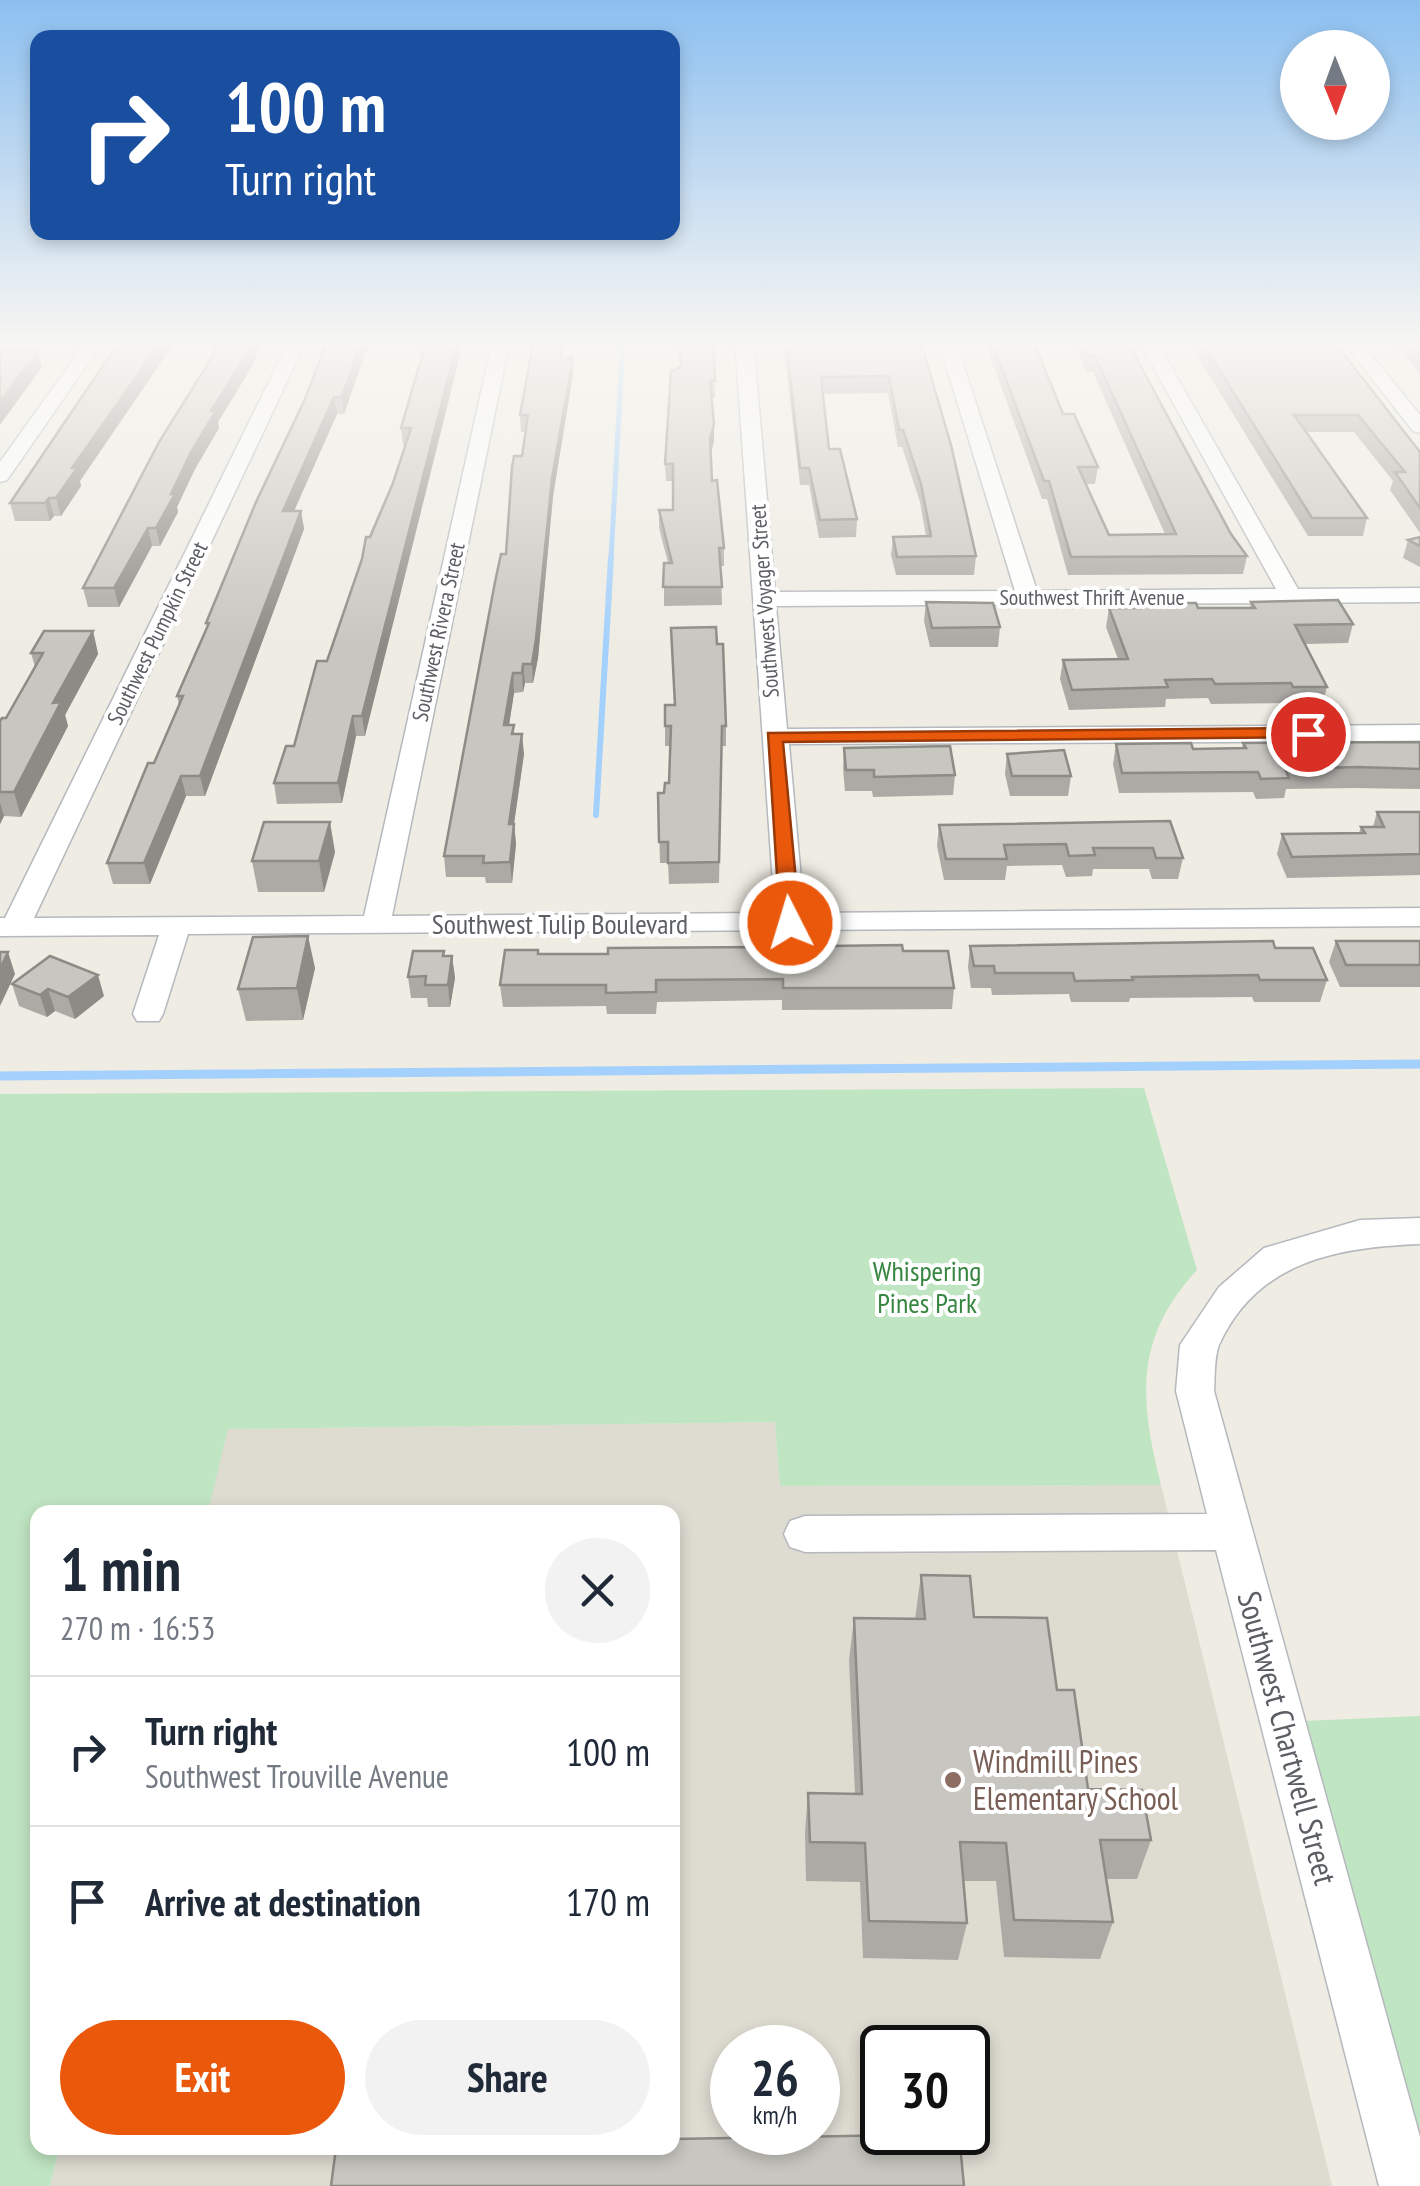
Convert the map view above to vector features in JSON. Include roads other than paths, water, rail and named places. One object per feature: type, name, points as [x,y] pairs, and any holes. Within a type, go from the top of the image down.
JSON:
[{"type":"street","points":[[0,476],[25,441]]},
{"type":"street","name":"Southwest Pumpkin Street","points":[[8,927],[248,441]]},
{"type":"street","name":"Southwest Rivera Street","points":[[376,925],[479,441]]},
{"type":"street","name":"Southwest Voyager Street","points":[[752,441],[790,923]]},
{"type":"street","points":[[978,441],[1028,598]]},
{"type":"street","points":[[1204,441],[1291,596]]},
{"type":"street","name":"Southwest Thrift Avenue","points":[[764,599],[1420,596]]},
{"type":"street","points":[[774,737],[1420,733]]},
{"type":"street","name":"Southwest Tulip Boulevard","points":[[8,927],[1420,917]]},
{"type":"street","points":[[148,1014],[176,926]]},
{"type":"street","name":"Southwest Chartwell Street","points":[[1406,2186],[1195,1391],[1199,1345],[1232,1297],[1277,1257],[1360,1233],[1420,1232]]},
{"type":"street","points":[[805,1534],[1232,1532]]},
{"type":"waterway","points":[[611,559],[617,441]]},
{"type":"waterway","points":[[596,815],[611,557]]},
{"type":"waterway","points":[[0,1076],[1420,1064]]},
{"type":"place","name":"Windmill Pines Elementary School","points":[[953,1780]]},
{"type":"park label","name":"Whispering Pines Park","points":[[927,1287]]}]
